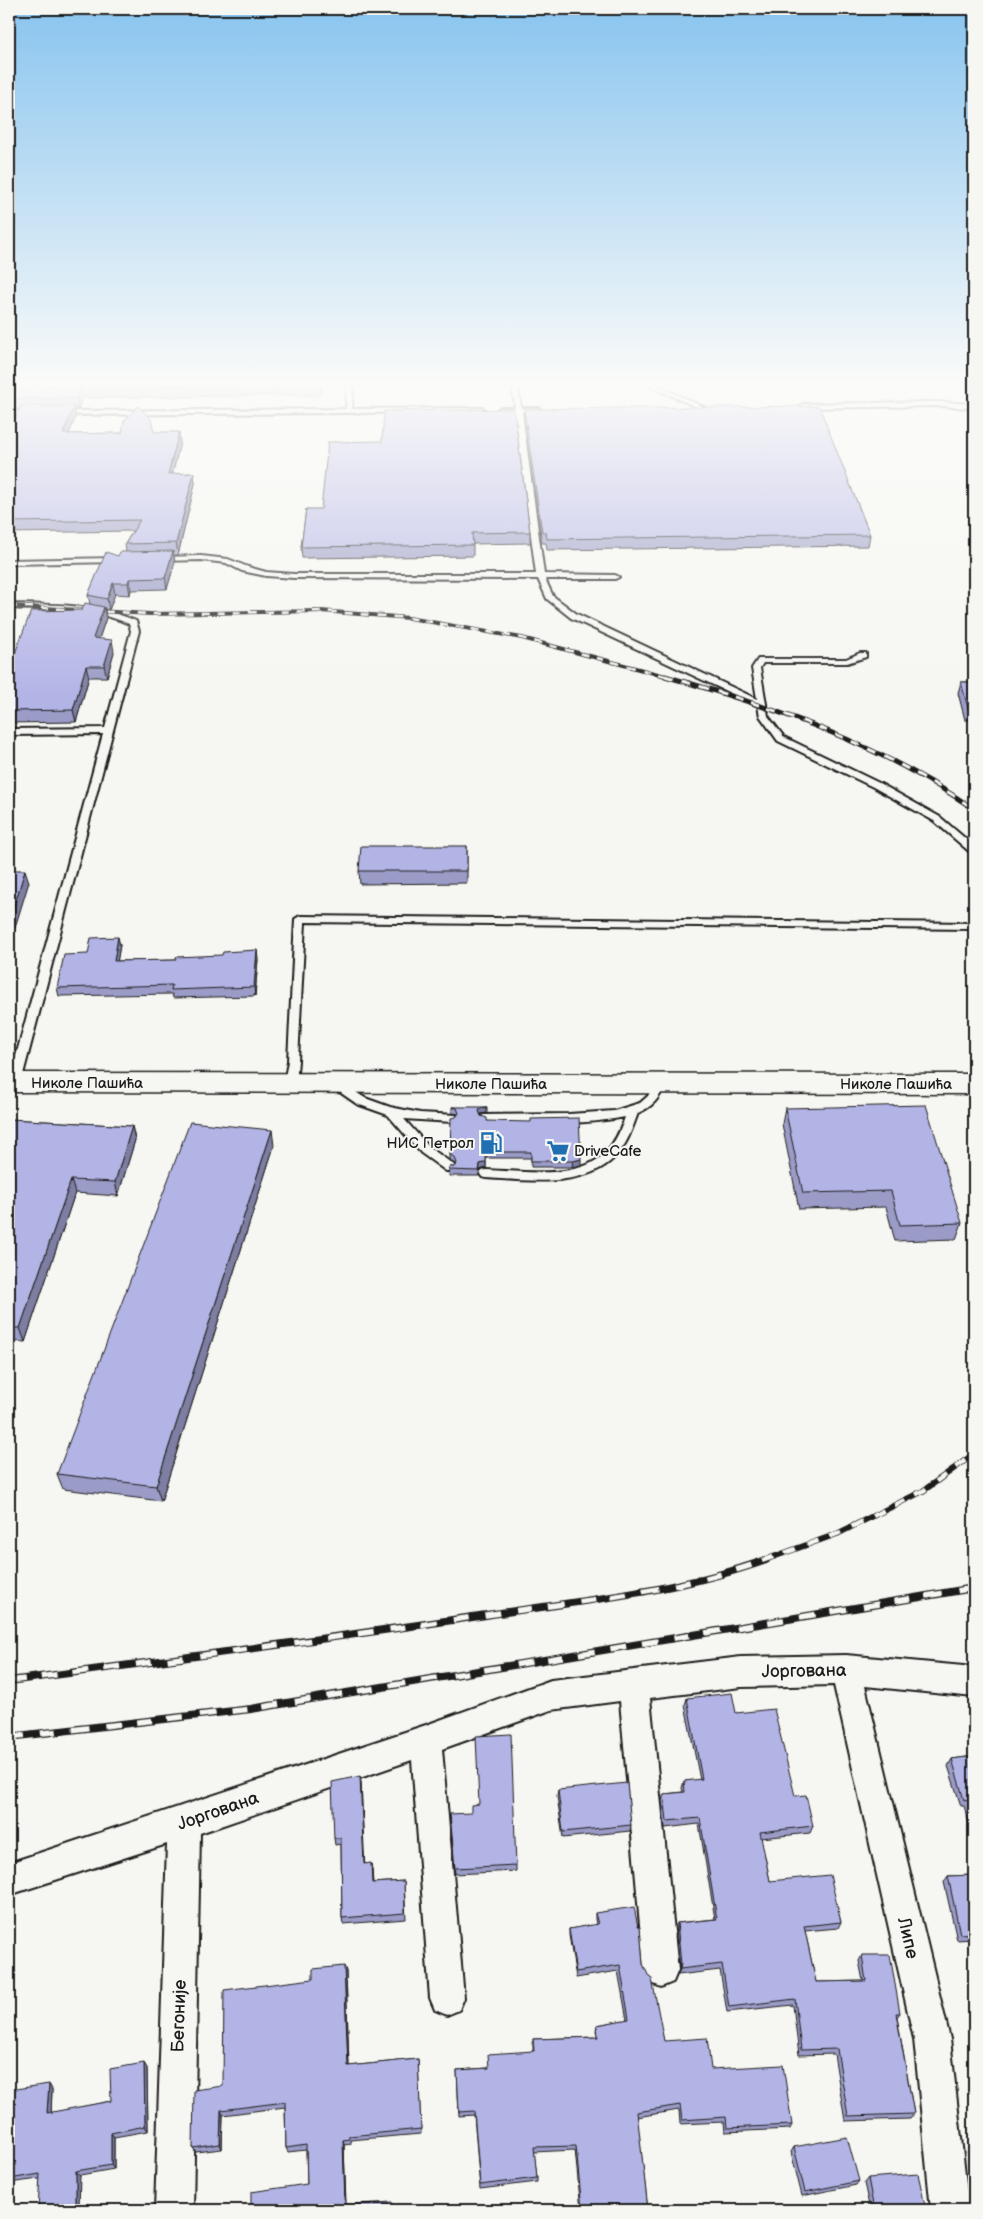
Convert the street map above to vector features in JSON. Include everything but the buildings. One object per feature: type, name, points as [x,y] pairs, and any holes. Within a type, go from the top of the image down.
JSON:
[{"type":"main road","name":"Николе Пашића","points":[[12,1082],[974,1084]]},
{"type":"street","name":"Јоргована","points":[[9,1878],[184,1822],[426,1740],[551,1695],[741,1672],[846,1670],[974,1682]]},
{"type":"street","name":"Липе","points":[[846,1670],[932,2040],[950,2210]]},
{"type":"street","points":[[634,1685],[662,1970]]},
{"type":"street","points":[[426,1740],[447,1998]]},
{"type":"street","name":"Бегоније","points":[[174,2210],[184,1822]]},
{"type":"lane","points":[[529,490],[540,576],[550,597],[574,616],[763,704]]},
{"type":"lane","points":[[153,559],[201,558],[228,561],[245,569],[266,574],[294,576],[615,576]]},
{"type":"lane","points":[[9,562],[124,560]]},
{"type":"lane","points":[[9,606],[98,610],[133,623],[136,631],[12,1082]]},
{"type":"lane","points":[[863,655],[847,661],[761,661],[756,668],[764,716],[781,739],[876,785],[937,819],[974,851]]},
{"type":"lane","points":[[9,732],[109,731]]},
{"type":"lane","points":[[290,1083],[293,1061],[300,919],[974,926]]},
{"type":"lane","points":[[335,1083],[351,1097],[392,1112],[430,1118],[452,1118]]},
{"type":"lane","points":[[487,1118],[594,1117],[633,1111],[653,1098],[660,1084]]},
{"type":"lane","points":[[486,1174],[564,1175],[584,1172],[603,1162],[617,1148],[630,1126],[633,1111]]},
{"type":"lane","points":[[392,1112],[426,1150],[450,1168]]},
{"type":"railway","points":[[9,606],[150,614],[321,611],[409,618],[522,638],[669,677]]},
{"type":"railway","points":[[665,676],[786,715],[863,746],[900,765],[974,809]]},
{"type":"railway","points":[[762,1561],[837,1534],[923,1491],[974,1454]]},
{"type":"railway","points":[[9,1681],[592,1600],[698,1580],[766,1560]]},
{"type":"railway","points":[[9,1737],[251,1709],[974,1588]]},
{"type":"place","name":"НИС Петрол","points":[[491,1143]]},
{"type":"place","name":"DriveCafe","points":[[558,1151]]}]
